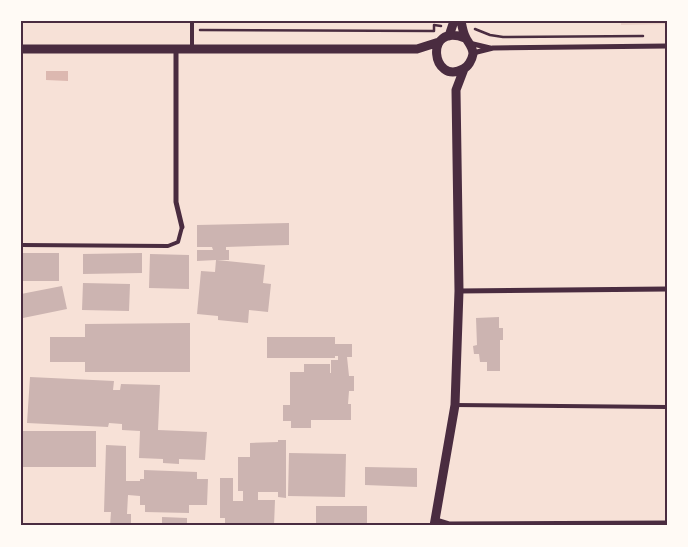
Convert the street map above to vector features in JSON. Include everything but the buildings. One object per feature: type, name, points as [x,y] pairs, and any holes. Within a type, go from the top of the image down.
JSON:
[{"type":"street","points":[[449,36],[457,22]]},
{"type":"street","points":[[457,22],[472,54],[456,90],[459,291],[455,405],[435,523],[667,523]]},
{"type":"street","points":[[21,48],[176,50],[417,49],[454,35],[493,48]]},
{"type":"street","points":[[439,42],[436,47],[436,57],[439,64],[446,69],[454,71],[464,69]]},
{"type":"street","points":[[472,54],[493,48],[667,46]]},
{"type":"street","points":[[417,49],[436,57]]},
{"type":"street","points":[[176,50],[176,202],[182,227]]},
{"type":"street","points":[[446,69],[456,90]]},
{"type":"street","points":[[459,291],[667,290]]},
{"type":"lane","points":[[192,21],[192,49]]},
{"type":"lane","points":[[21,245],[168,246],[178,242],[182,227]]},
{"type":"lane","points":[[455,405],[667,407]]},
{"type":"path","points":[[192,30],[434,31],[434,23],[443,26],[457,22],[490,35],[503,37],[650,36]]},
{"type":"shaded area","points":[[621,21],[667,21],[667,24],[621,25]]},
{"type":"shaded area","points":[[46,71],[68,71],[68,81],[46,80]]}]
